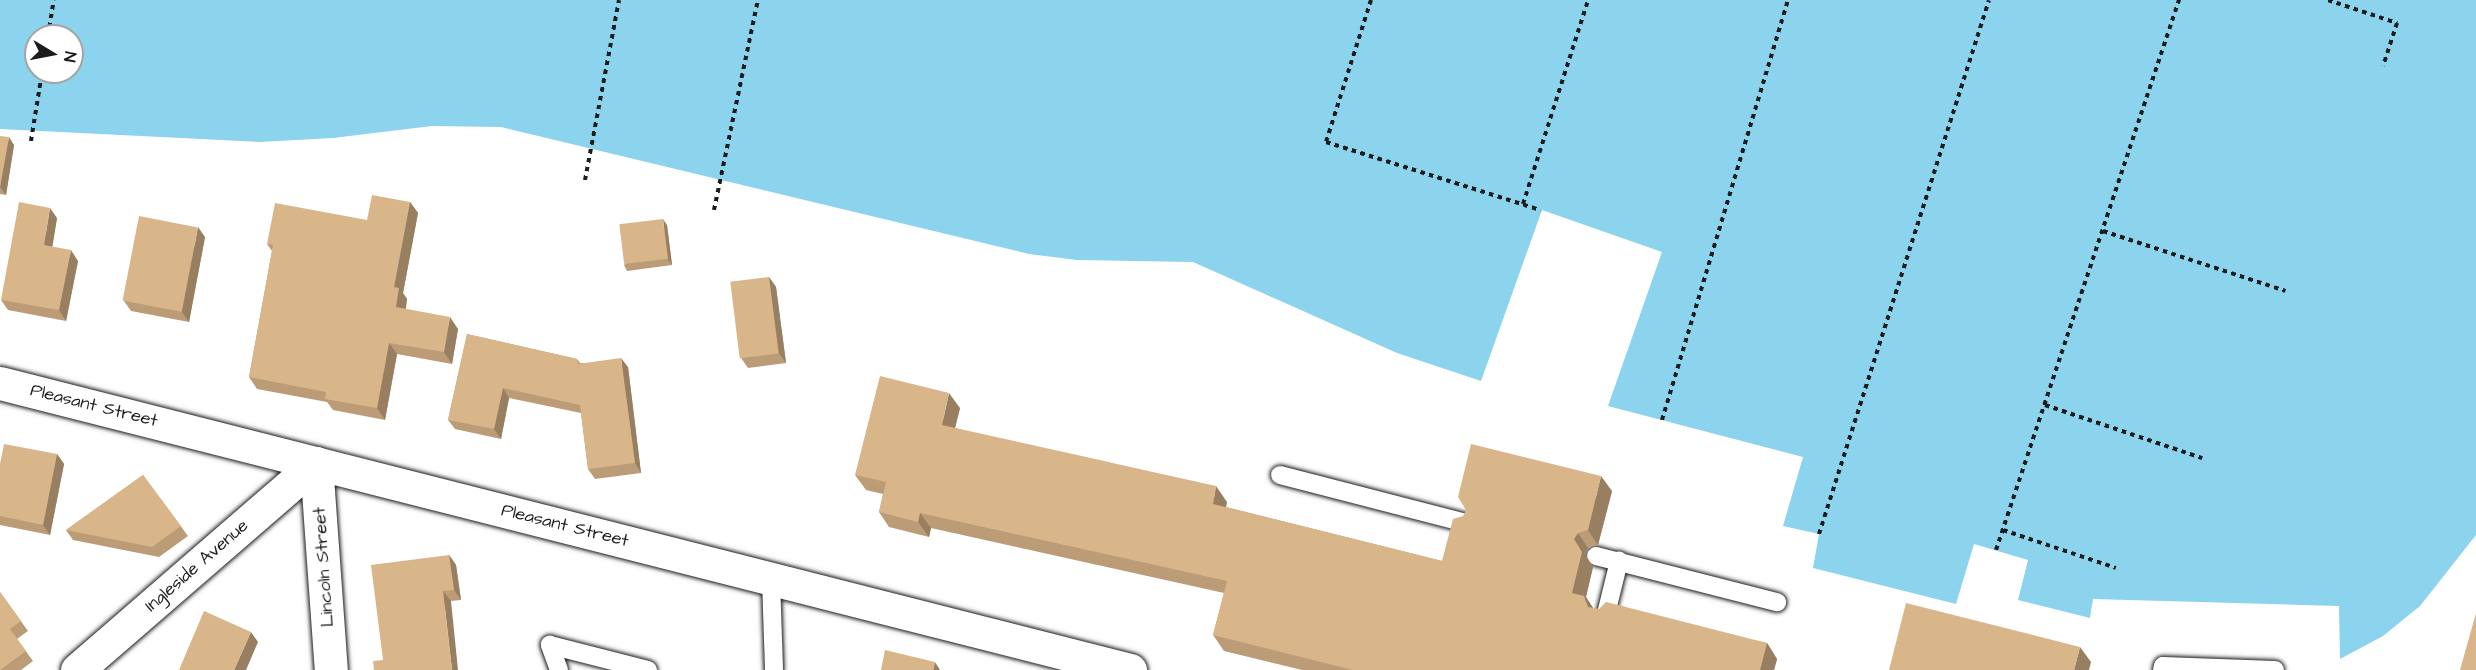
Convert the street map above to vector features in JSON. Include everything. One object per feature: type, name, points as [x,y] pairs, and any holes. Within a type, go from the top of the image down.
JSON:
[{"type":"main road","name":"Pleasant Street","points":[[0,383],[1130,670]]},
{"type":"main road","name":"Ingleside Avenue","points":[[77,670],[316,463]]},
{"type":"main road","name":"Lincoln Street","points":[[316,463],[331,670]]},
{"type":"lane","points":[[1280,475],[1466,523]]},
{"type":"lane","points":[[1596,556],[1777,602]]},
{"type":"lane","points":[[1606,614],[1619,561]]},
{"type":"lane","points":[[771,579],[774,670]]},
{"type":"lane","points":[[559,670],[550,645],[648,670]]},
{"type":"lane","points":[[2162,670],[2163,666],[2276,670]]},
{"type":"path","points":[[50,24],[54,0]]},
{"type":"path","points":[[585,180],[619,0]]},
{"type":"path","points":[[714,210],[758,0]]},
{"type":"path","points":[[1371,0],[1326,142],[1542,210]]},
{"type":"path","points":[[1523,204],[1588,0]]},
{"type":"path","points":[[1662,420],[1788,0]]},
{"type":"path","points":[[1819,534],[1989,0]]},
{"type":"path","points":[[1996,550],[2179,0]]},
{"type":"path","points":[[2328,0],[2344,2],[2397,23],[2383,66]]},
{"type":"path","points":[[31,141],[40,84]]},
{"type":"path","points":[[2103,231],[2284,291]]},
{"type":"path","points":[[2044,405],[2202,458]]},
{"type":"path","points":[[2003,530],[2116,568]]},
{"type":"water","points":[[0,0],[2476,0],[2476,535],[2420,606],[2383,636],[2340,659],[2339,606],[2093,599],[2090,618],[2018,600],[2028,560],[1974,544],[1956,604],[1813,568],[1819,534],[1783,526],[1803,457],[1608,406],[1662,252],[1542,210],[1481,381],[1397,353],[1193,262],[1077,260],[1029,254],[501,127],[432,126],[333,138],[260,142],[0,129]]},
{"type":"building","points":[[0,136],[9,137],[0,187]]},
{"type":"building","points":[[372,195],[410,202],[394,287],[399,288],[396,307],[450,317],[444,352],[389,343],[377,408],[325,399],[326,392],[249,377],[273,245],[267,244],[275,203],[367,220]]},
{"type":"building","points":[[19,202],[50,208],[44,245],[71,250],[59,310],[1,300]]},
{"type":"building","points":[[139,216],[198,227],[181,312],[123,300]]},
{"type":"building","points":[[663,219],[668,259],[624,264],[619,224]]},
{"type":"building","points":[[769,277],[778,353],[740,358],[730,282]]},
{"type":"building","points":[[467,334],[577,359],[578,364],[621,358],[635,463],[588,469],[580,405],[503,388],[494,429],[448,420]]},
{"type":"building","points":[[880,376],[949,393],[942,425],[1216,486],[1213,504],[1442,561],[1453,519],[1463,516],[1466,510],[1458,497],[1471,444],[1601,476],[1588,530],[1578,533],[1574,539],[1582,552],[1572,593],[1584,596],[1588,607],[1599,609],[1606,602],[1767,643],[1760,670],[1353,670],[1213,635],[1227,581],[920,513],[918,522],[879,512],[886,482],[855,475]]},
{"type":"building","points":[[4,444],[57,454],[43,525],[0,516],[0,464]]},
{"type":"building","points":[[143,475],[181,526],[152,547],[66,530]]},
{"type":"building","points":[[449,555],[454,590],[443,591],[452,670],[374,670],[373,661],[383,660],[371,565]]},
{"type":"building","points":[[0,592],[21,621],[10,629],[26,651],[0,670]]},
{"type":"building","points":[[1906,603],[2080,647],[2074,670],[1889,670]]},
{"type":"building","points":[[204,611],[251,632],[234,670],[179,670]]},
{"type":"building","points":[[2476,613],[2476,670],[2460,670]]},
{"type":"building","points":[[885,650],[935,662],[933,670],[881,670]]}]
